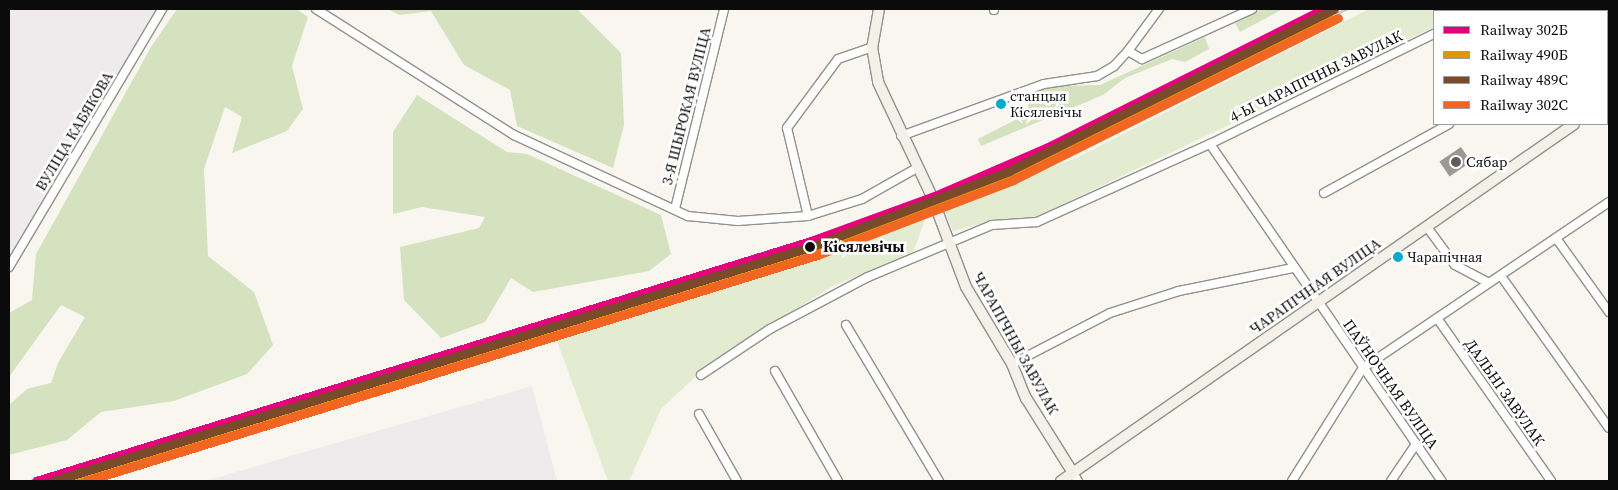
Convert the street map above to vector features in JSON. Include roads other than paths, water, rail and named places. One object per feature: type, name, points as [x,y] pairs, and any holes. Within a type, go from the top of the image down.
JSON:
[{"type":"street","name":"ВУЛІЦА КАБЯКОВА","points":[[9,267],[162,9]]},
{"type":"street","points":[[316,9],[514,135],[675,209],[706,220],[808,216],[862,199],[917,168]]},
{"type":"street","name":"3-Я ШЫРОКАЯ ВУЛІЦА","points":[[675,209],[724,9]]},
{"type":"street","points":[[808,216],[787,128],[838,58],[872,47],[879,9]]},
{"type":"street","points":[[902,136],[1044,84],[1097,76],[1114,66],[1128,51],[1159,9]]},
{"type":"street","points":[[1128,51],[1142,58],[1252,9]]},
{"type":"street","name":"4-Ы ЧАРАПІЧНЫ ЗАВУЛАК","points":[[701,375],[811,306],[948,242],[992,225],[1037,222],[1210,144],[1433,34]]},
{"type":"street","name":"ЧАРАПІЧНЫ ЗАВУЛАК","points":[[872,47],[878,82],[917,168],[966,287],[1012,364],[1026,398],[1076,477]]},
{"type":"street","points":[[1324,193],[1447,125]]},
{"type":"street","name":"ЧАРАПІЧНАЯ ВУЛІЦА","points":[[1061,481],[1076,477],[1317,302],[1427,227],[1569,125]]},
{"type":"street","points":[[1210,144],[1317,302]]},
{"type":"street","points":[[1292,481],[1363,368],[1438,318],[1487,282],[1501,276],[1609,201]]},
{"type":"street","points":[[1427,227],[1455,265],[1487,282]]},
{"type":"street","points":[[1556,238],[1609,312]]},
{"type":"street","points":[[1012,364],[1110,313],[1178,291],[1293,268]]},
{"type":"street","points":[[1501,276],[1609,428]]},
{"type":"street","name":"ПАЎНОЧНАЯ ВУЛІЦА","points":[[1317,302],[1442,481]]},
{"type":"street","name":"ДАЛЬНІ ЗАВУЛАК","points":[[1438,318],[1551,481]]},
{"type":"street","points":[[846,325],[939,481]]},
{"type":"street","points":[[775,371],[838,481]]},
{"type":"street","points":[[699,414],[737,481]]},
{"type":"street","points":[[1392,481],[1416,444]]},
{"type":"railway","points":[[74,481],[815,252],[936,208],[1052,158],[1346,9]]},
{"type":"rail line","name":"302Б","points":[[36,481],[811,241],[932,197],[1046,148],[1324,9]]},
{"type":"rail line","name":"489С","points":[[53,481],[813,246],[1009,171],[1334,9]]},
{"type":"rail line","name":"490Б","points":[[69,481],[814,251],[935,206],[1050,157],[1328,18]]},
{"type":"rail line","name":"302С","points":[[86,481],[817,255],[1013,180],[1338,18]]},
{"type":"place","name":"станцыя Кісялевічы","points":[[1001,104]]},
{"type":"place","name":"Сябар","points":[[1456,162]]},
{"type":"place","name":"Кісялевічы","points":[[810,247]]},
{"type":"place","name":"Чарапічная","points":[[1398,257]]}]
